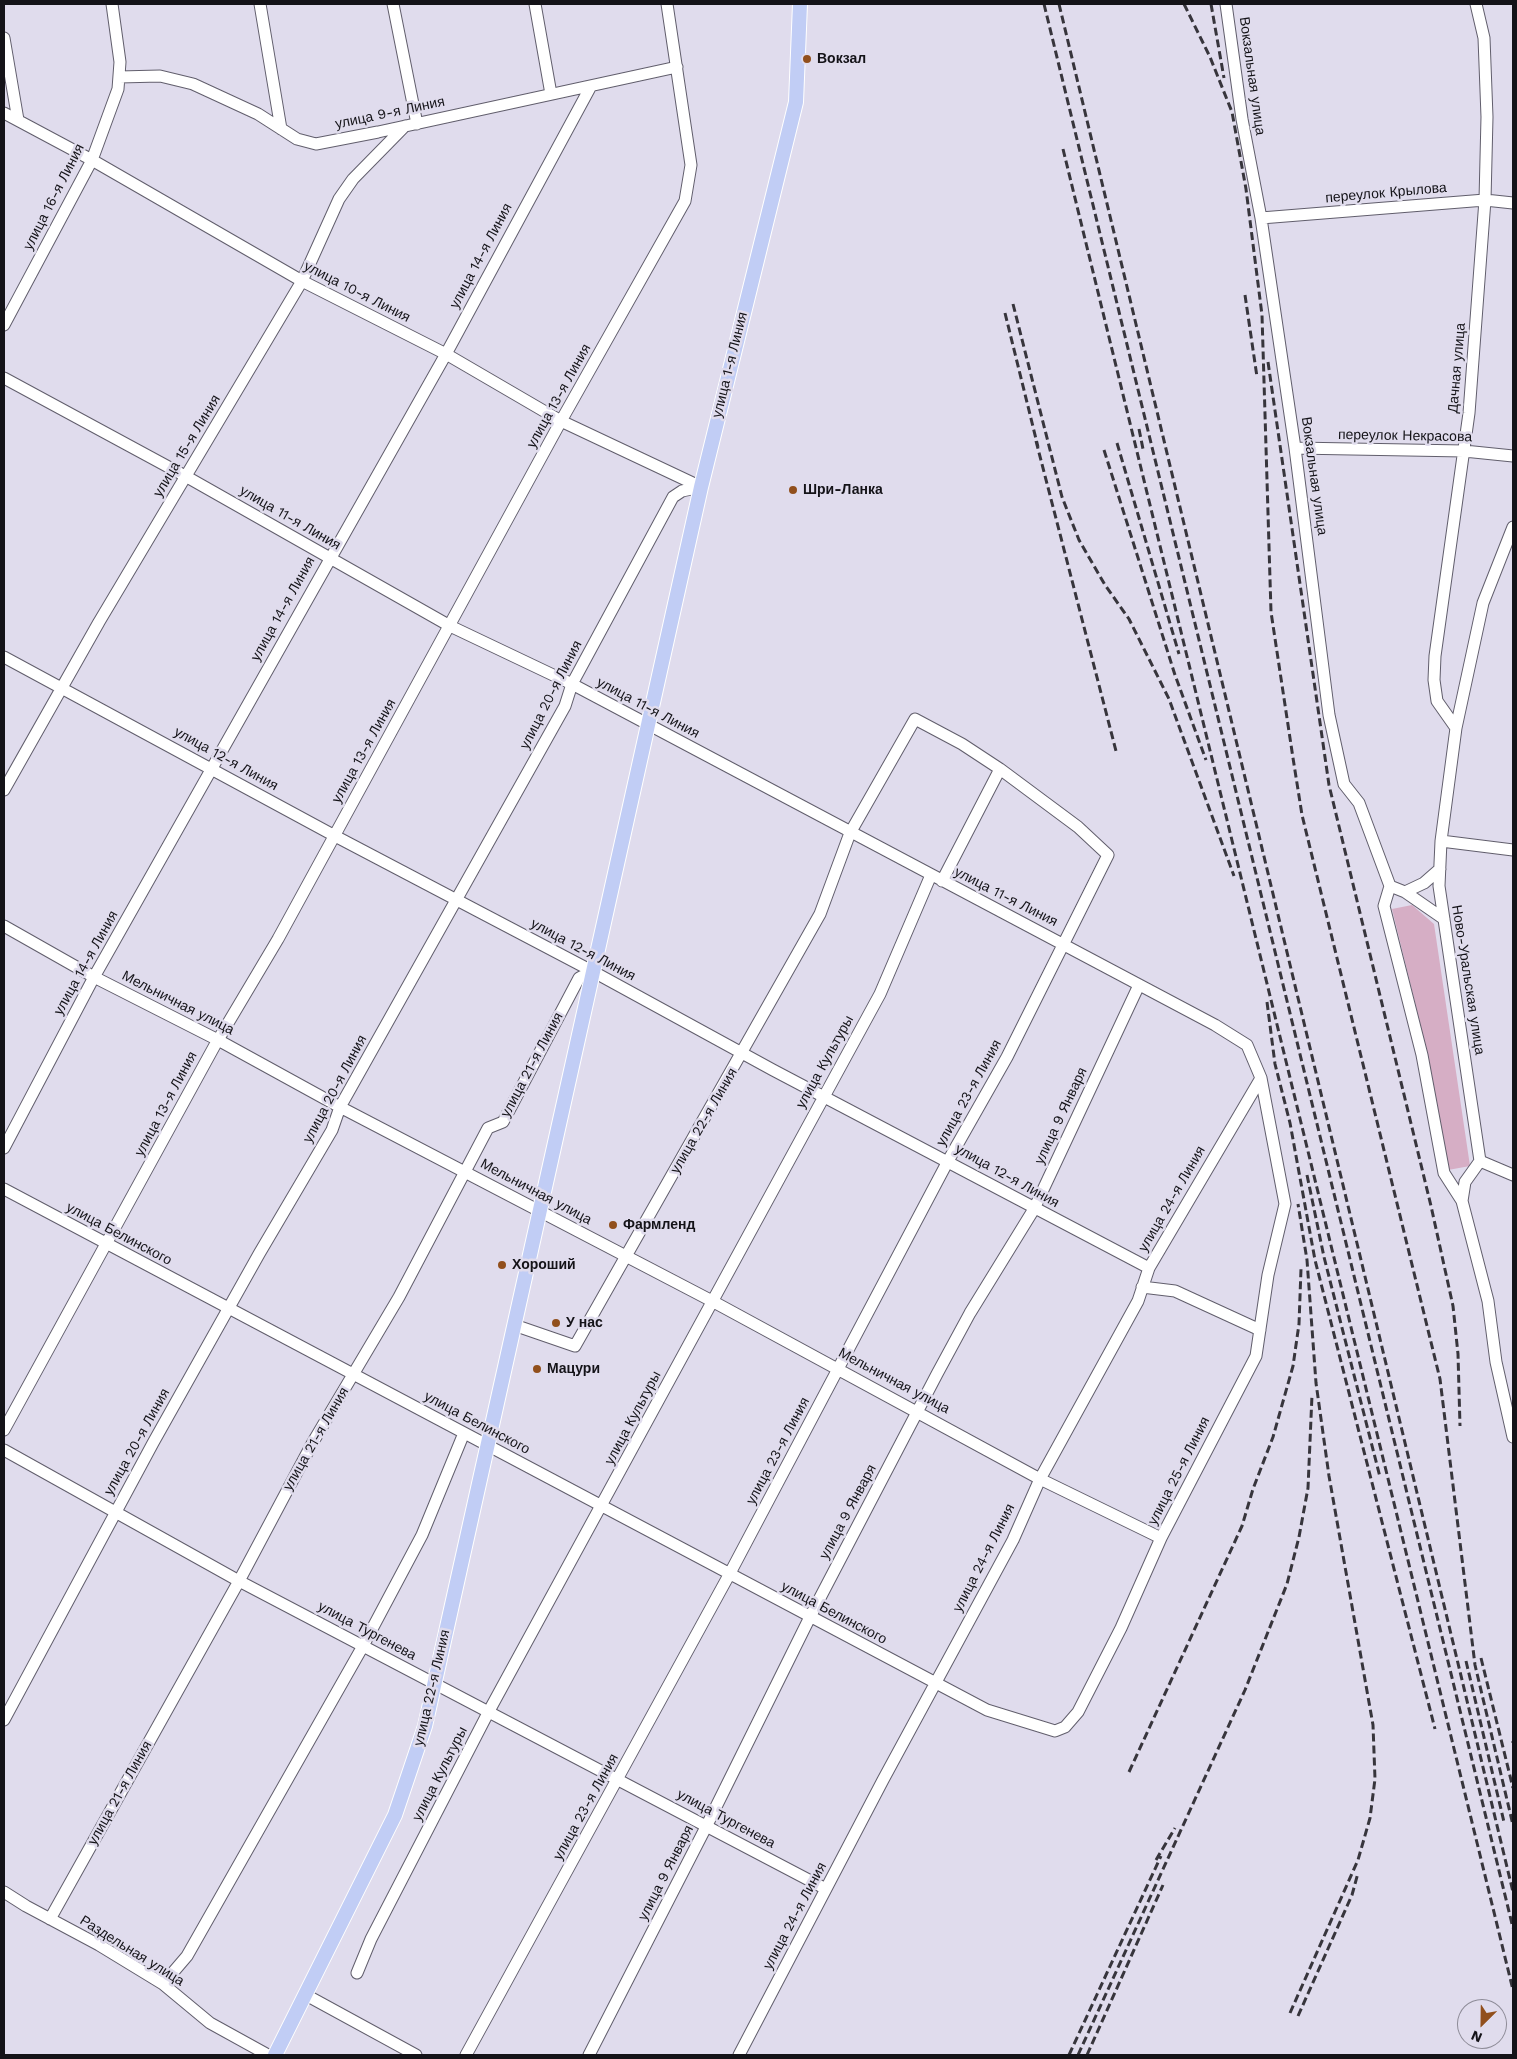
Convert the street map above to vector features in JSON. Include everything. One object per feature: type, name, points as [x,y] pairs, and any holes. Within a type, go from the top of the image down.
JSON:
[{"type":"main road","name":"улица 1-я Линия","points":[[647,725],[701,487],[796,102],[800,4]]},
{"type":"main road","name":"улица 21-я Линия","points":[[538,1211],[647,725]]},
{"type":"main road","name":"улица 22-я Линия","points":[[275,2055],[395,1815],[425,1726],[538,1211]]},
{"type":"street","name":"улица 16-я Линия","points":[[4,325],[92,160],[118,89],[120,62],[112,4]]},
{"type":"street","points":[[260,4],[281,129]]},
{"type":"street","points":[[393,4],[411,125]]},
{"type":"street","points":[[534,4],[551,94]]},
{"type":"street","name":"улица 13-я Линия","points":[[4,1430],[218,1040],[278,939],[561,421],[685,201],[691,165],[667,4]]},
{"type":"street","name":"Вокзальная улица","points":[[1226,4],[1242,119],[1261,218],[1295,448],[1329,715],[1344,784],[1359,803],[1390,886]]},
{"type":"street","name":"Дачная улица","points":[[1456,728],[1437,701],[1434,672],[1470,404],[1485,200],[1487,117],[1484,38],[1476,4]]},
{"type":"street","points":[[4,38],[18,120]]},
{"type":"street","name":"улица 9-я Линия","points":[[119,77],[160,76],[193,84],[241,105],[297,139],[316,144],[677,69]]},
{"type":"street","name":"улица 14-я Линия","points":[[4,1148],[94,977],[329,557],[446,354],[591,86]]},
{"type":"street","name":"улица 10-я Линия","points":[[4,113],[92,160],[302,281],[446,354],[561,421],[701,487]]},
{"type":"street","name":"улица 15-я Линия","points":[[4,790],[302,281],[339,199],[353,180],[411,125]]},
{"type":"street","name":"переулок Крылова","points":[[1261,218],[1485,200],[1513,203]]},
{"type":"street","name":"улица 11-я Линия","points":[[4,378],[187,477],[450,626],[572,684],[1215,1025],[1247,1046],[1261,1078]]},
{"type":"street","name":"переулок Некрасова","points":[[1295,448],[1464,451],[1513,456]]},
{"type":"street","name":"улица 20-я Линия","points":[[4,1720],[115,1513],[228,1309],[332,1130],[340,1107],[565,706],[572,684],[674,497],[682,491],[701,487]]},
{"type":"street","name":"Ново-Уральская улица","points":[[1480,1161],[1439,886],[1441,841],[1456,728],[1483,603],[1513,526]]},
{"type":"street","name":"улица 12-я Линия","points":[[4,657],[335,836],[592,971],[742,1054],[1149,1268]]},
{"type":"street","name":"улица 22-я Линия","points":[[514,1325],[575,1346],[820,914],[850,833],[915,718],[962,744],[1000,769]]},
{"type":"street","points":[[942,881],[1000,769]]},
{"type":"street","name":"улица 23-я Линия","points":[[466,2055],[619,1779],[839,1369],[948,1161],[1007,1057],[1108,855],[1078,827],[1000,769]]},
{"type":"street","points":[[1441,841],[1513,850]]},
{"type":"street","points":[[1405,892],[1424,883],[1440,869]]},
{"type":"street","name":"улица Культуры","points":[[357,1973],[371,1939],[489,1711],[602,1507],[823,1096],[880,994],[931,875]]},
{"type":"street","points":[[1444,919],[1405,892],[1390,886],[1384,906],[1422,1056],[1444,1173],[1462,1201],[1488,1301],[1496,1362],[1513,1437]]},
{"type":"street","name":"Мельничная улица","points":[[4,926],[94,977],[218,1040],[340,1107],[712,1301],[918,1411],[1040,1479],[1162,1538]]},
{"type":"street","name":"улица 21-я Линия","points":[[50,1919],[239,1581],[313,1442],[399,1297],[488,1128],[503,1122],[579,978],[592,971]]},
{"type":"street","name":"улица 9 Января","points":[[589,2055],[706,1827],[810,1617],[918,1411],[970,1313],[1034,1209],[1139,985]]},
{"type":"street","name":"улица 24-я Линия","points":[[740,2055],[826,1889],[1013,1540],[1040,1479],[1138,1301],[1149,1268],[1261,1078]]},
{"type":"street","name":"улица 25-я Линия","points":[[936,1683],[987,1710],[1047,1730],[1055,1731],[1065,1727],[1078,1712],[1121,1628],[1162,1538],[1256,1356],[1268,1275],[1285,1204],[1261,1078]]},
{"type":"street","points":[[1462,1201],[1465,1182],[1480,1161],[1513,1175]]},
{"type":"street","name":"улица Белинского","points":[[4,1190],[936,1683]]},
{"type":"street","points":[[1142,1287],[1175,1291],[1260,1330]]},
{"type":"street","points":[[162,1984],[187,1956],[363,1646],[422,1535],[464,1433]]},
{"type":"street","name":"улица Тургенева","points":[[4,1450],[239,1581],[826,1889]]},
{"type":"street","name":"Раздельная улица","points":[[4,1892],[99,1945],[162,1984],[210,2023],[268,2055]]},
{"type":"street","points":[[306,1995],[416,2055]]},
{"type":"shaded area","points":[[1412,905],[1434,924],[1470,1166],[1448,1170],[1421,1027],[1392,909]]},
{"type":"railway","points":[[1044,4],[1513,1928]]},
{"type":"railway","points":[[1059,4],[1513,1892]]},
{"type":"railway","points":[[1184,4],[1210,57],[1232,112],[1246,189],[1262,315],[1271,612],[1302,815],[1440,1379],[1475,1665],[1513,1825]]},
{"type":"railway","points":[[1211,4],[1224,78]]},
{"type":"railway","points":[[1063,149],[1513,1990]]},
{"type":"railway","points":[[1245,295],[1257,377]]},
{"type":"railway","points":[[1013,304],[1062,497],[1079,540],[1105,585],[1129,619],[1169,699],[1234,876]]},
{"type":"railway","points":[[1005,313],[1038,447]]},
{"type":"railway","points":[[1268,362],[1329,785],[1431,1206],[1453,1306],[1458,1354],[1460,1426]]},
{"type":"railway","points":[[1139,429],[1143,449]]},
{"type":"railway","points":[[1036,441],[1116,751]]},
{"type":"railway","points":[[1117,443],[1179,654]]},
{"type":"railway","points":[[1104,450],[1175,675],[1206,760]]},
{"type":"railway","points":[[1267,1002],[1275,1064],[1290,1123],[1315,1260],[1435,1729]]},
{"type":"railway","points":[[1307,1175],[1324,1257],[1380,1477]]},
{"type":"railway","points":[[1290,2013],[1358,1860],[1370,1818],[1375,1779],[1373,1725],[1329,1476],[1316,1383],[1307,1260],[1298,1204]]},
{"type":"railway","points":[[1129,1772],[1242,1526],[1253,1489],[1273,1437],[1293,1366],[1299,1324],[1301,1269]]},
{"type":"railway","points":[[1078,2055],[1245,1690],[1287,1584],[1299,1537],[1308,1488],[1312,1395]]},
{"type":"railway","points":[[1481,1658],[1513,1788]]},
{"type":"railway","points":[[1466,1661],[1504,1822]]},
{"type":"railway","points":[[1156,1860],[1175,1828]]},
{"type":"railway","points":[[1069,2055],[1161,1856]]},
{"type":"railway","points":[[1298,2016],[1352,1895],[1358,1873]]},
{"type":"railway","points":[[1087,2055],[1163,1885]]},
{"type":"place","name":"Вокзал","points":[[807,59]]},
{"type":"place","name":"Шри-Ланка","points":[[793,490]]},
{"type":"place","name":"Фармленд","points":[[613,1225]]},
{"type":"place","name":"Хороший","points":[[502,1265]]},
{"type":"place","name":"У нас","points":[[556,1323]]},
{"type":"place","name":"Мацури","points":[[537,1369]]}]
